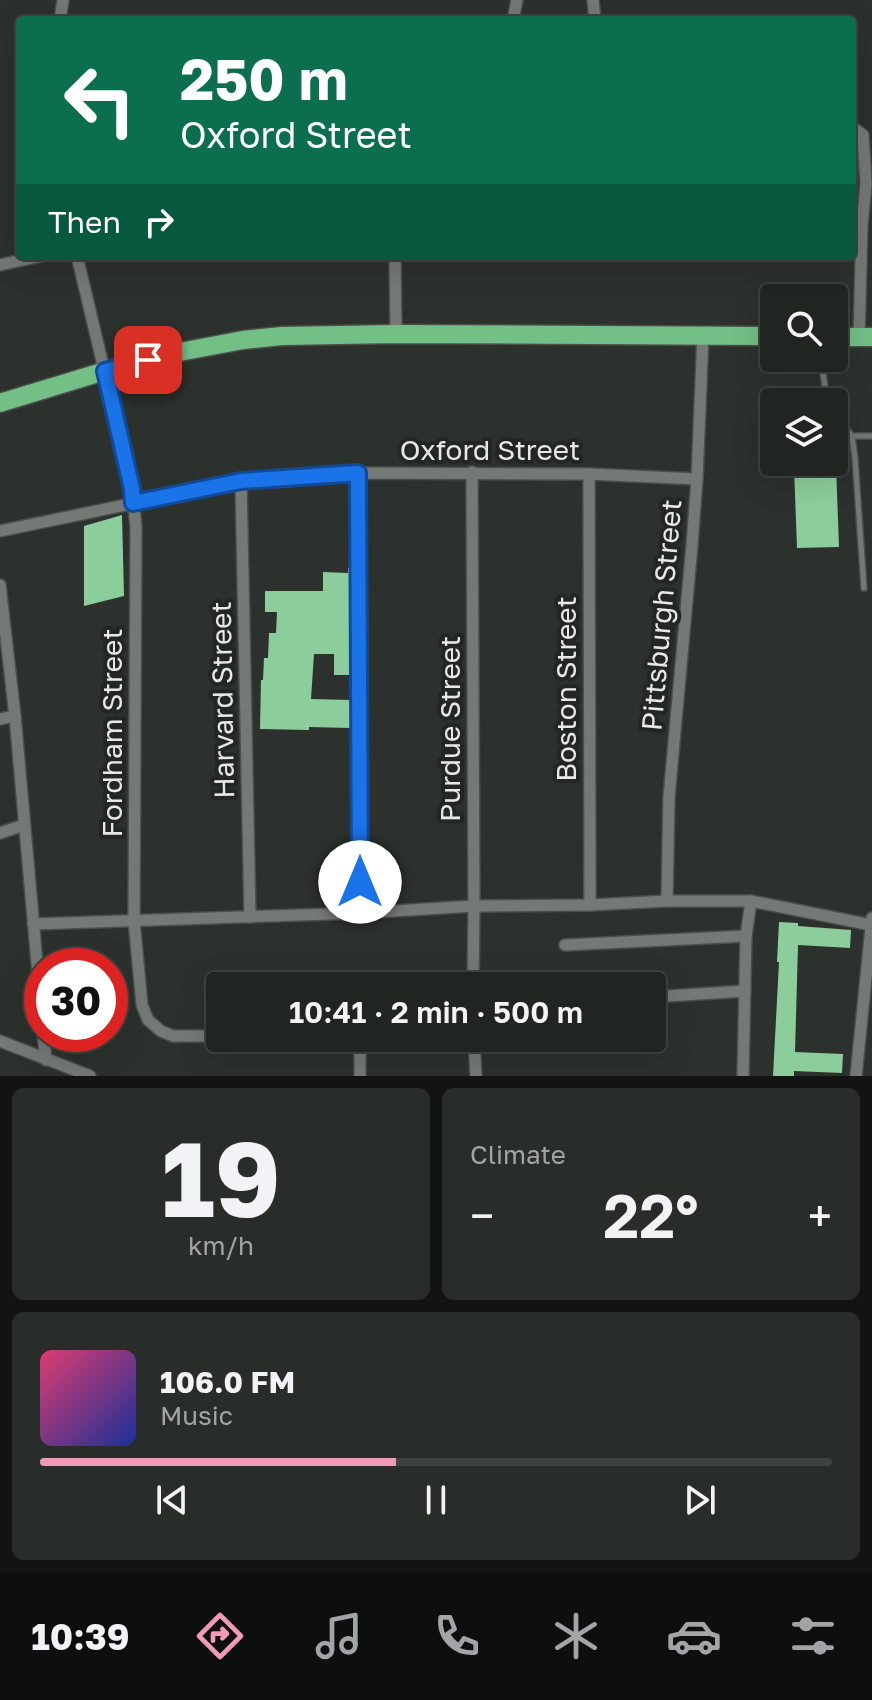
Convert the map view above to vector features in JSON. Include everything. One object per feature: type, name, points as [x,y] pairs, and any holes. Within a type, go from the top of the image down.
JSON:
[{"type":"highway","points":[[0,403],[169,354],[282,336],[760,336]]},
{"type":"street","points":[[856,130],[863,135],[869,184],[857,225],[866,336]]},
{"type":"street","points":[[0,265],[23,260]]},
{"type":"street","name":"Fordham Street","points":[[78,260],[133,503],[137,571],[134,921],[139,987],[148,1020],[161,1031],[173,1036],[206,1036]]},
{"type":"street","points":[[395,260],[396,334]]},
{"type":"street","name":"Pittsburgh Street","points":[[667,901],[669,797],[697,479],[703,334]]},
{"type":"street","name":"Oxford Street","points":[[0,531],[241,481],[358,473],[472,472],[697,479]]},
{"type":"street","name":"Purdue Street","points":[[472,472],[473,972]]},
{"type":"street","points":[[358,473],[361,913]]},
{"type":"street","name":"Boston Street","points":[[589,474],[590,905]]},
{"type":"street","name":"Harvard Street","points":[[241,481],[250,917]]},
{"type":"street","points":[[0,585],[35,948]]},
{"type":"street","points":[[0,719],[15,716]]},
{"type":"street","points":[[0,833],[24,825]]},
{"type":"street","points":[[33,924],[667,901],[751,901],[871,921],[856,1076]]},
{"type":"street","points":[[743,1076],[746,936],[751,901]]},
{"type":"street","points":[[565,945],[746,936]]},
{"type":"street","points":[[666,996],[745,991]]},
{"type":"street","points":[[0,1041],[90,1076]]},
{"type":"street","points":[[45,1052],[46,1060]]},
{"type":"street","points":[[360,1052],[360,1076]]},
{"type":"street","points":[[475,1052],[476,1076]]},
{"type":"lane","points":[[848,431],[852,436],[855,458],[864,588]]},
{"type":"lane","points":[[852,436],[872,436]]},
{"type":"building","points":[[794,476],[836,476],[839,547],[797,548]]},
{"type":"building","points":[[122,515],[124,596],[84,606],[84,526]]},
{"type":"building","points":[[348,568],[351,675],[334,675],[334,654],[314,654],[311,699],[351,700],[351,728],[260,729],[264,658],[268,658],[269,633],[276,633],[277,612],[265,612],[265,591],[323,591],[323,572],[348,573]]},
{"type":"building","points":[[779,922],[851,930],[850,948],[798,945],[795,1052],[843,1054],[842,1073],[794,1071],[794,1076],[773,1076]]},
{"type":"route","points":[[148,360],[105,371],[133,503],[241,481],[358,473],[360,882]]}]
